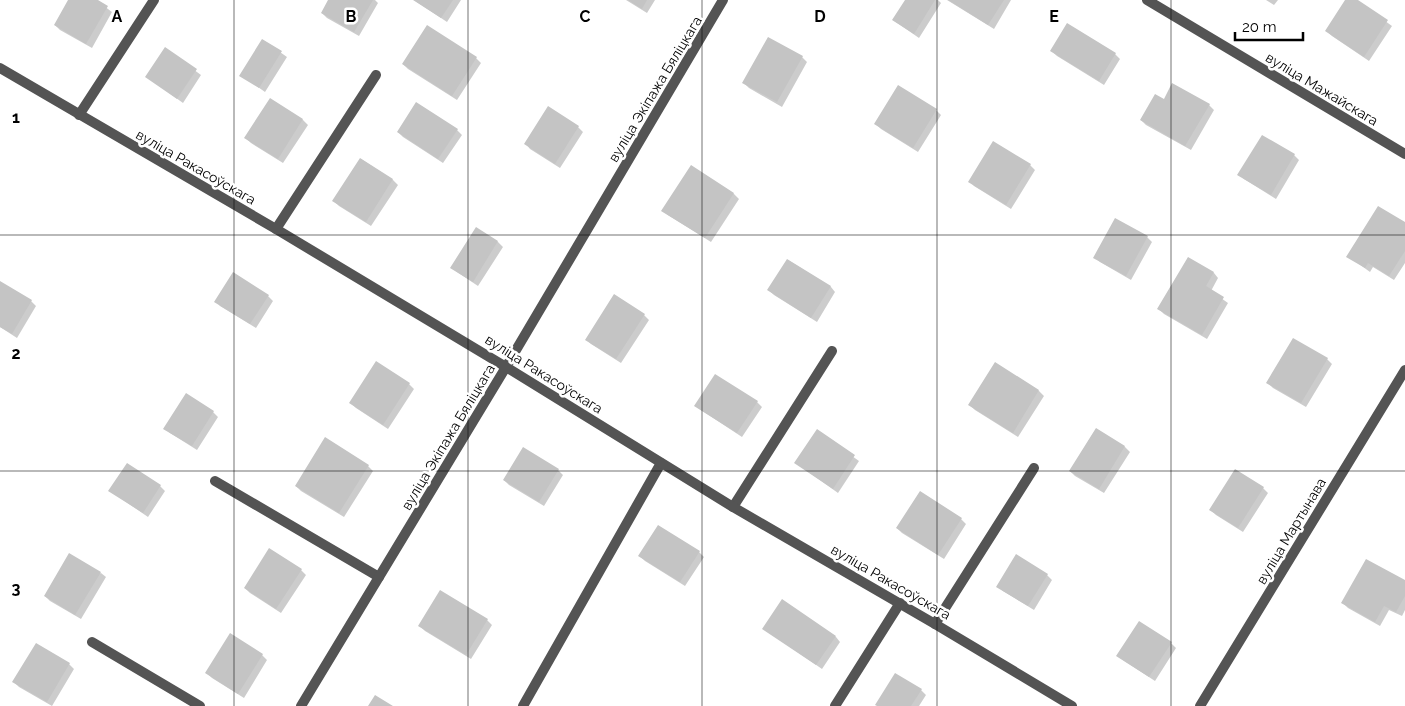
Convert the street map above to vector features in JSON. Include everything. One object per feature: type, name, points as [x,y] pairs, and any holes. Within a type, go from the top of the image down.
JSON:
[{"type":"street","points":[[79,115],[154,0]]},
{"type":"street","name":"вуліца Экіпажа Бяліцкага","points":[[301,706],[506,367],[723,0]]},
{"type":"street","name":"вуліца Мажайскага","points":[[1147,0],[1405,154]]},
{"type":"street","name":"вуліца Ракасоўскага","points":[[0,68],[276,229],[506,367],[733,507],[900,603],[1072,706]]},
{"type":"street","points":[[276,229],[376,75]]},
{"type":"street","points":[[733,507],[832,351]]},
{"type":"street","name":"вуліца Мартынава","points":[[1200,706],[1405,370]]},
{"type":"street","points":[[522,706],[661,462]]},
{"type":"street","points":[[935,624],[1034,468]]},
{"type":"street","points":[[215,481],[379,577]]},
{"type":"street","points":[[835,706],[900,603]]},
{"type":"street","points":[[92,642],[200,706]]},
{"type":"building","points":[[68,0],[98,0],[108,6],[86,44],[54,25]]},
{"type":"building","points":[[328,0],[373,0],[354,32],[321,13]]},
{"type":"building","points":[[413,0],[453,0],[441,18]]},
{"type":"building","points":[[628,0],[647,0],[642,9]]},
{"type":"building","points":[[905,0],[935,0],[914,34],[892,20]]},
{"type":"building","points":[[948,0],[1004,0],[988,25]]},
{"type":"building","points":[[1345,0],[1358,0],[1388,20],[1364,57],[1325,31]]},
{"type":"building","points":[[1067,23],[1116,53],[1099,81],[1050,51]]},
{"type":"building","points":[[427,25],[477,57],[452,96],[402,64]]},
{"type":"building","points":[[768,37],[803,56],[777,102],[742,83]]},
{"type":"building","points":[[262,39],[282,51],[259,88],[239,76]]},
{"type":"building","points":[[165,47],[197,69],[177,99],[145,77]]},
{"type":"building","points":[[1172,83],[1210,104],[1185,146],[1140,120],[1155,94],[1164,99]]},
{"type":"building","points":[[898,85],[937,109],[913,148],[874,124]]},
{"type":"building","points":[[270,98],[303,119],[278,159],[244,138]]},
{"type":"building","points":[[416,102],[458,129],[438,159],[397,132]]},
{"type":"building","points":[[548,106],[579,126],[555,164],[524,144]]},
{"type":"building","points":[[1262,135],[1295,154],[1271,195],[1237,175]]},
{"type":"building","points":[[993,141],[1031,164],[1006,205],[968,182]]},
{"type":"building","points":[[360,158],[393,179],[366,222],[332,201]]},
{"type":"building","points":[[691,165],[734,193],[705,238],[661,211]]},
{"type":"building","points":[[1378,206],[1405,222],[1405,251],[1389,276],[1368,263],[1365,268],[1346,257]]},
{"type":"building","points":[[1115,218],[1148,236],[1126,276],[1093,258]]},
{"type":"building","points":[[476,227],[498,241],[473,282],[450,268]]},
{"type":"building","points":[[1188,257],[1214,272],[1206,286],[1224,297],[1202,335],[1157,309]]},
{"type":"building","points":[[787,259],[831,286],[811,318],[767,290]]},
{"type":"building","points":[[233,272],[269,295],[250,324],[214,302]]},
{"type":"building","points":[[0,281],[32,300],[12,334],[0,327]]},
{"type":"building","points":[[614,294],[645,314],[616,359],[585,340]]},
{"type":"building","points":[[1293,338],[1328,358],[1301,403],[1266,383]]},
{"type":"building","points":[[376,361],[410,383],[383,425],[349,403]]},
{"type":"building","points":[[995,362],[1039,390],[1013,433],[968,405]]},
{"type":"building","points":[[715,374],[758,401],[737,433],[694,406]]},
{"type":"building","points":[[186,393],[214,411],[192,446],[163,429]]},
{"type":"building","points":[[1096,428],[1125,446],[1099,489],[1069,471]]},
{"type":"building","points":[[817,429],[855,455],[833,489],[794,463]]},
{"type":"building","points":[[325,437],[369,465],[339,513],[295,486]]},
{"type":"building","points":[[523,447],[559,469],[539,502],[503,480]]},
{"type":"building","points":[[127,463],[161,485],[143,513],[108,491]]},
{"type":"building","points":[[1235,469],[1264,487],[1238,528],[1209,510]]},
{"type":"building","points":[[920,491],[962,518],[938,555],[896,528]]},
{"type":"building","points":[[658,525],[700,551],[680,582],[638,556]]},
{"type":"building","points":[[269,548],[302,569],[276,609],[244,588]]},
{"type":"building","points":[[69,553],[101,572],[75,615],[44,596]]},
{"type":"building","points":[[1016,554],[1048,574],[1028,606],[996,587]]},
{"type":"building","points":[[1366,559],[1405,580],[1405,596],[1396,612],[1384,606],[1375,622],[1341,603]]},
{"type":"building","points":[[440,590],[488,619],[466,655],[418,626]]},
{"type":"building","points":[[782,599],[836,636],[816,665],[762,629]]},
{"type":"building","points":[[1139,621],[1172,642],[1149,677],[1116,656]]},
{"type":"building","points":[[230,633],[263,654],[238,694],[205,673]]},
{"type":"building","points":[[36,643],[70,663],[47,702],[12,682]]},
{"type":"building","points":[[895,673],[922,689],[911,706],[875,705]]},
{"type":"building","points":[[375,695],[393,706],[368,706]]}]
